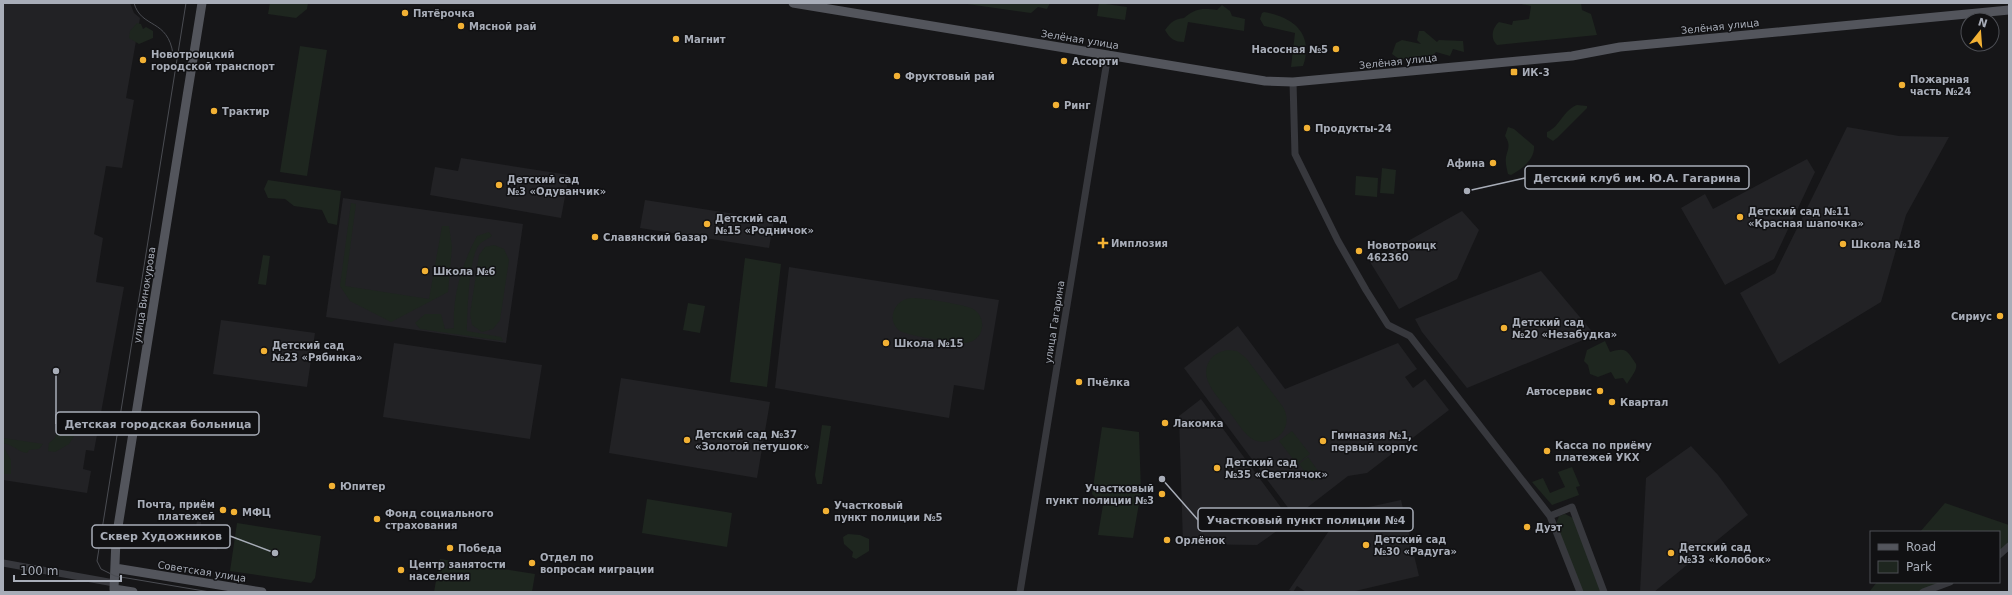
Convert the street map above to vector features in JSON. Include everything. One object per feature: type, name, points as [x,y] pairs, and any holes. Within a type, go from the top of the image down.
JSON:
[{"type":"main road","name":"улица Винокурова","points":[[114,588],[116,539],[202,3]]},
{"type":"main road","name":"Зелёная улица","points":[[793,3],[1265,81],[1293,82],[1566,56],[1636,46],[2009,10]]},
{"type":"main road","name":"Советская улица","points":[[115,568],[262,592]]},
{"type":"main road","points":[[114,588],[133,592]]},
{"type":"street","name":"улица Гагарина","points":[[1020,592],[1108,55]]},
{"type":"street","points":[[1293,82],[1295,154],[1338,241],[1388,325],[1410,336],[1550,516],[1580,592]]},
{"type":"street","points":[[1550,516],[1572,508],[1604,592]]},
{"type":"street","points":[[2000,554],[2009,546]]},
{"type":"street","points":[[3,563],[114,588]]},
{"type":"street","points":[[1923,592],[1947,583]]},
{"type":"shaded area","points":[[3,3],[130,3],[134,13],[140,18],[126,98],[134,100],[122,168],[106,166],[94,234],[103,238],[96,282],[124,287],[94,451],[86,450],[83,469],[91,471],[87,493],[3,480]]},
{"type":"shaded area","name":"Школа №18","points":[[1847,127],[1899,136],[1949,137],[1906,215],[1881,302],[1779,364],[1740,293],[1775,273]]},
{"type":"shaded area","name":"Детский сад №3 «Одуванчик»","points":[[461,158],[569,175],[561,218],[430,195],[435,167],[458,171]]},
{"type":"shaded area","name":"Детский сад №11 «Красная шапочка»","points":[[1807,159],[1815,172],[1774,259],[1725,285],[1681,208],[1705,194],[1713,209]]},
{"type":"shaded area","name":"Школа №6","points":[[343,198],[523,224],[506,343],[326,317]]},
{"type":"shaded area","name":"Детский сад №15 «Родничок»","points":[[645,200],[774,220],[769,248],[640,228]]},
{"type":"shaded area","points":[[1462,211],[1479,230],[1457,279],[1399,309],[1370,262]]},
{"type":"shaded area","name":"Школа №15","points":[[789,267],[999,300],[984,390],[954,385],[949,418],[775,388]]},
{"type":"shaded area","name":"Детский сад №20 «Незабудка»","points":[[1541,271],[1595,335],[1467,388],[1422,332],[1415,319]]},
{"type":"shaded area","name":"Детский сад №23 «Рябинка»","points":[[221,320],[315,333],[307,387],[213,374]]},
{"type":"shaded area","name":"Гимназия №1, первый корпус","points":[[1238,326],[1285,389],[1398,343],[1417,369],[1405,377],[1413,388],[1425,379],[1449,410],[1367,473],[1348,476],[1295,517],[1184,368]]},
{"type":"shaded area","points":[[394,343],[542,365],[530,439],[383,417]]},
{"type":"shaded area","name":"Детский сад №37 «Золотой петушок»","points":[[621,378],[770,402],[757,478],[609,453]]},
{"type":"shaded area","name":"Детский сад №35 «Светлячок»","points":[[1201,399],[1291,521],[1257,545],[1183,544],[1179,416]]},
{"type":"shaded area","name":"Детский сад №33 «Колобок»","points":[[1691,446],[1718,475],[1748,515],[1654,592],[1640,592],[1646,478]]},
{"type":"shaded area","name":"Детский сад №30 «Радуга»","points":[[1401,500],[1419,576],[1351,592],[1306,592],[1297,586],[1293,592],[1289,590],[1341,513]]},
{"type":"shaded area","points":[[197,521],[201,522],[201,527],[219,530],[218,539],[223,540],[223,544],[218,543],[217,550],[189,545],[192,526],[196,526]]},
{"type":"green space","points":[[270,3],[308,3],[307,9],[296,18],[268,14]]},
{"type":"green space","points":[[960,3],[1050,3],[1047,9],[1038,7],[1031,13]]},
{"type":"green space","points":[[1099,3],[1127,7],[1125,20],[1097,16]]},
{"type":"green space","points":[[1516,3],[1581,3],[1582,10],[1591,14],[1597,35],[1497,45],[1493,40],[1493,30],[1499,22],[1512,25],[1513,21],[1529,19],[1531,6]]},
{"type":"green space","points":[[1222,5],[1230,11],[1232,16],[1245,19],[1244,31],[1188,22],[1184,42],[1173,39],[1165,30],[1173,21],[1184,18],[1192,12],[1203,9],[1217,10]]},
{"type":"green space","points":[[1262,13],[1275,14],[1284,18],[1299,29],[1306,45],[1306,55],[1303,66],[1291,67],[1295,33],[1264,26],[1260,19]]},
{"type":"green space","points":[[137,23],[141,24],[143,29],[146,27],[153,31],[153,38],[139,44],[129,38],[130,31]]},
{"type":"green space","points":[[1419,31],[1424,31],[1437,42],[1439,40],[1463,41],[1464,52],[1453,49],[1450,56],[1436,52],[1432,57],[1399,59],[1392,54],[1396,43],[1402,40],[1421,44],[1417,40]]},
{"type":"green space","points":[[300,46],[327,50],[307,176],[280,172]]},
{"type":"green space","points":[[1577,105],[1587,106],[1587,108],[1553,141],[1547,137],[1547,132],[1555,126],[1572,107]]},
{"type":"green space","points":[[1508,127],[1514,129],[1534,146],[1534,151],[1527,163],[1511,175],[1508,174],[1506,161],[1508,144],[1505,136]]},
{"type":"green space","points":[[1382,168],[1396,170],[1394,194],[1380,193]]},
{"type":"green space","points":[[1356,176],[1378,178],[1377,197],[1355,195]]},
{"type":"green space","points":[[268,180],[341,191],[337,225],[328,223],[322,210],[294,206],[285,199],[268,198],[264,189]]},
{"type":"green space","points":[[351,203],[356,204],[345,286],[429,299],[442,226],[449,226],[452,247],[448,292],[391,322],[350,301],[340,286]]},
{"type":"green space","points":[[489,232],[492,236],[479,245],[473,261],[469,286],[467,331],[501,337],[503,341],[420,329],[415,323],[425,314],[441,314],[445,329],[454,328],[456,292],[467,258],[477,236]]},
{"type":"green space","points":[[494,245],[504,249],[509,260],[500,320],[493,329],[482,332],[472,325],[470,314],[479,255],[485,247]]},
{"type":"green space","points":[[263,255],[270,256],[266,285],[258,284]]},
{"type":"green space","points":[[745,258],[781,264],[767,387],[730,382]]},
{"type":"green space","points":[[911,298],[971,308],[980,315],[982,326],[980,334],[972,341],[960,343],[921,337],[900,331],[893,321],[894,311],[900,302]]},
{"type":"green space","points":[[688,303],[705,306],[700,333],[683,330]]},
{"type":"green space","points":[[1605,341],[1610,352],[1620,350],[1626,351],[1636,364],[1635,371],[1627,384],[1623,378],[1615,379],[1611,372],[1598,377],[1590,374],[1588,365],[1584,361],[1587,350]]},
{"type":"green space","points":[[1228,350],[1237,351],[1246,358],[1283,407],[1286,414],[1286,424],[1282,433],[1276,438],[1262,442],[1250,438],[1211,388],[1206,374],[1210,360],[1220,352]]},
{"type":"green space","points":[[81,421],[85,425],[82,431],[74,436],[69,444],[55,452],[48,451],[49,443],[55,438],[58,430],[63,428],[72,431],[78,422]]},
{"type":"green space","points":[[822,425],[831,426],[822,484],[817,484],[815,475]]},
{"type":"green space","points":[[1102,427],[1139,432],[1141,492],[1133,538],[1098,535],[1103,505],[1092,494]]},
{"type":"green space","points":[[1292,431],[1310,454],[1297,464],[1279,441]]},
{"type":"green space","points":[[3,438],[43,444],[39,449],[29,450],[27,453],[24,453],[9,445],[3,444]]},
{"type":"green space","points":[[3,446],[11,460],[11,474],[3,474]]},
{"type":"green space","points":[[1308,457],[1321,475],[1312,481],[1299,464]]},
{"type":"green space","points":[[1572,467],[1580,486],[1576,487],[1579,495],[1552,505],[1532,482],[1543,478],[1550,493],[1565,487],[1558,472]]},
{"type":"green space","points":[[647,499],[732,513],[727,547],[642,533]]},
{"type":"green space","points":[[1945,503],[2009,525],[2009,543],[2000,552],[2000,531],[1921,531]]},
{"type":"green space","points":[[1565,514],[1573,518],[1602,592],[1583,592],[1556,524],[1559,516]]},
{"type":"green space","points":[[237,523],[321,536],[315,578],[311,583],[230,571]]},
{"type":"green space","points":[[848,534],[860,535],[869,539],[869,551],[856,559],[852,557],[853,552],[844,544],[843,537]]},
{"type":"green space","points":[[440,559],[535,574],[532,592],[434,592]]},
{"type":"green space","points":[[1876,583],[1942,583],[1918,592],[1869,592]]},
{"type":"tram line","points":[[134,3],[137,11],[142,17],[166,34],[173,54]]},
{"type":"tram line","points":[[186,3],[97,561],[101,569],[115,576],[210,592]]},
{"type":"place","name":"Пятёрочка","points":[[405,13]]},
{"type":"place","name":"Мясной рай","points":[[461,26]]},
{"type":"place","name":"Магнит","points":[[676,39]]},
{"type":"place","name":"Насосная №5","points":[[1336,49]]},
{"type":"place","name":"Новотроицкий городской транспорт","points":[[143,60]]},
{"type":"place","name":"Ассорти","points":[[1064,61]]},
{"type":"place","name":"ИК-3","points":[[1514,72]]},
{"type":"place","name":"Фруктовый рай","points":[[897,76]]},
{"type":"place","name":"Пожарная часть №24","points":[[1902,85]]},
{"type":"place","name":"Ринг","points":[[1056,105]]},
{"type":"place","name":"Трактир","points":[[214,111]]},
{"type":"place","name":"Продукты-24","points":[[1307,128]]},
{"type":"place","name":"Афина","points":[[1493,163]]},
{"type":"place","name":"Детский сад №3 «Одуванчик»","points":[[499,185]]},
{"type":"place","name":"Детский клуб им. Ю.А. Гагарина","points":[[1467,191]]},
{"type":"place","name":"Детский сад №11 «Красная шапочка»","points":[[1740,217]]},
{"type":"place","name":"Детский сад №15 «Родничок»","points":[[707,224]]},
{"type":"place","name":"Славянский базар","points":[[595,237]]},
{"type":"place","name":"Имплозия","points":[[1103,243]]},
{"type":"place","name":"Школа №18","points":[[1843,244]]},
{"type":"place","name":"Новотроицк 462360","points":[[1359,251]]},
{"type":"place","name":"Школа №6","points":[[425,271]]},
{"type":"place","name":"Сириус","points":[[2000,316]]},
{"type":"place","name":"Детский сад №20 «Незабудка»","points":[[1504,328]]},
{"type":"place","name":"Школа №15","points":[[886,343]]},
{"type":"place","name":"Детский сад №23 «Рябинка»","points":[[264,351]]},
{"type":"place","name":"Детская городская больница","points":[[56,371]]},
{"type":"place","name":"Пчёлка","points":[[1079,382]]},
{"type":"place","name":"Автосервис","points":[[1600,391]]},
{"type":"place","name":"Квартал","points":[[1612,402]]},
{"type":"place","name":"Лакомка","points":[[1165,423]]},
{"type":"place","name":"Детский сад №37 «Золотой петушок»","points":[[687,440]]},
{"type":"place","name":"Гимназия №1, первый корпус","points":[[1323,441]]},
{"type":"place","name":"Касса по приёму платежей УКХ","points":[[1547,451]]},
{"type":"place","name":"Детский сад №35 «Светлячок»","points":[[1217,468]]},
{"type":"place","name":"Участковый пункт полиции №4","points":[[1162,479]]},
{"type":"place","name":"Юпитер","points":[[332,486]]},
{"type":"place","name":"Участковый пункт полиции №3","points":[[1162,494]]},
{"type":"place","name":"Почта, приём платежей","points":[[223,510]]},
{"type":"place","name":"Участковый пункт полиции №5","points":[[826,511]]},
{"type":"place","name":"МФЦ","points":[[234,512]]},
{"type":"place","name":"Фонд социального страхования","points":[[377,519]]},
{"type":"place","name":"Дуэт","points":[[1527,527]]},
{"type":"place","name":"Орлёнок","points":[[1167,540]]},
{"type":"place","name":"Детский сад №30 «Радуга»","points":[[1366,545]]},
{"type":"place","name":"Победа","points":[[450,548]]},
{"type":"place","name":"Сквер Художников","points":[[275,553]]},
{"type":"place","name":"Детский сад №33 «Колобок»","points":[[1671,553]]},
{"type":"place","name":"Отдел по вопросам миграции","points":[[532,563]]},
{"type":"place","name":"Центр занятости населения","points":[[401,570]]}]
